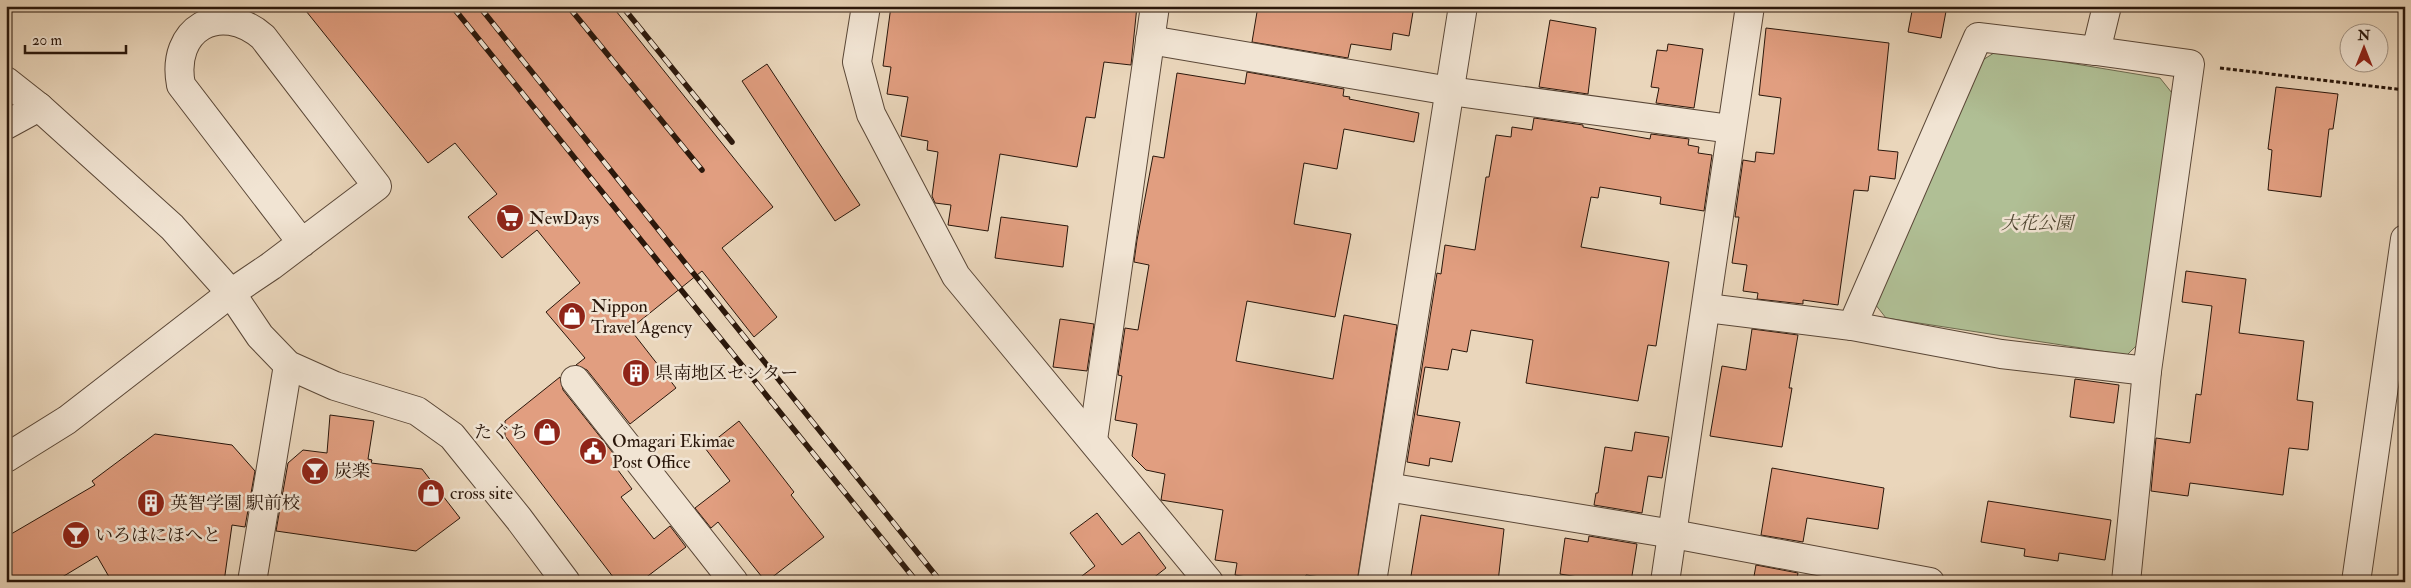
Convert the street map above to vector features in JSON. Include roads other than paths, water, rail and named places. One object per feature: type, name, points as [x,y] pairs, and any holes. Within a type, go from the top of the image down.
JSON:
[{"type":"street","points":[[866,6],[857,62],[871,114],[951,268],[1209,582]]},
{"type":"street","points":[[1093,440],[1154,6]]},
{"type":"street","points":[[1372,582],[1464,6]]},
{"type":"street","points":[[1666,582],[1750,6]]},
{"type":"street","points":[[2096,51],[2108,6]]},
{"type":"street","points":[[6,458],[68,420],[231,293],[302,243],[376,186],[263,37],[251,27],[236,20],[220,20],[204,25],[191,35],[181,50],[178,68],[181,85],[302,243]]},
{"type":"street","points":[[1852,326],[1978,37],[2190,64],[2147,371],[2126,582]]},
{"type":"street","points":[[1150,40],[1450,91],[1731,128]]},
{"type":"street","points":[[6,81],[39,107],[172,227],[231,293],[260,336],[288,365],[335,386],[418,411],[452,436],[520,519],[566,582]]},
{"type":"street","points":[[6,125],[39,107]]},
{"type":"street","points":[[2356,582],[2404,242]]},
{"type":"street","points":[[1707,308],[1852,326],[2001,354],[2147,371]]},
{"type":"street","points":[[252,582],[288,365]]},
{"type":"street","points":[[575,380],[734,582]]},
{"type":"street","points":[[1387,487],[1673,534],[1930,582]]},
{"type":"railway","points":[[452,6],[917,582]]},
{"type":"railway","points":[[479,6],[941,582]]},
{"type":"railway","points":[[568,6],[702,170]]},
{"type":"railway","points":[[622,6],[732,142]]},
{"type":"place","name":"NewDays","points":[[510,218]]},
{"type":"place","name":"Nippon Travel Agency","points":[[572,316]]},
{"type":"place","name":"県南地区センター","points":[[636,373]]},
{"type":"place","name":"たぐち","points":[[547,432]]},
{"type":"place","name":"Omagari Ekimae Post Office","points":[[593,451]]},
{"type":"place","name":"炭楽","points":[[315,471]]},
{"type":"place","name":"cross site","points":[[431,493]]},
{"type":"place","name":"英智学園 駅前校","points":[[151,503]]},
{"type":"place","name":"いろはにほへと","points":[[76,535]]},
{"type":"park label","name":"大花公園","points":[[2037,223]]}]
